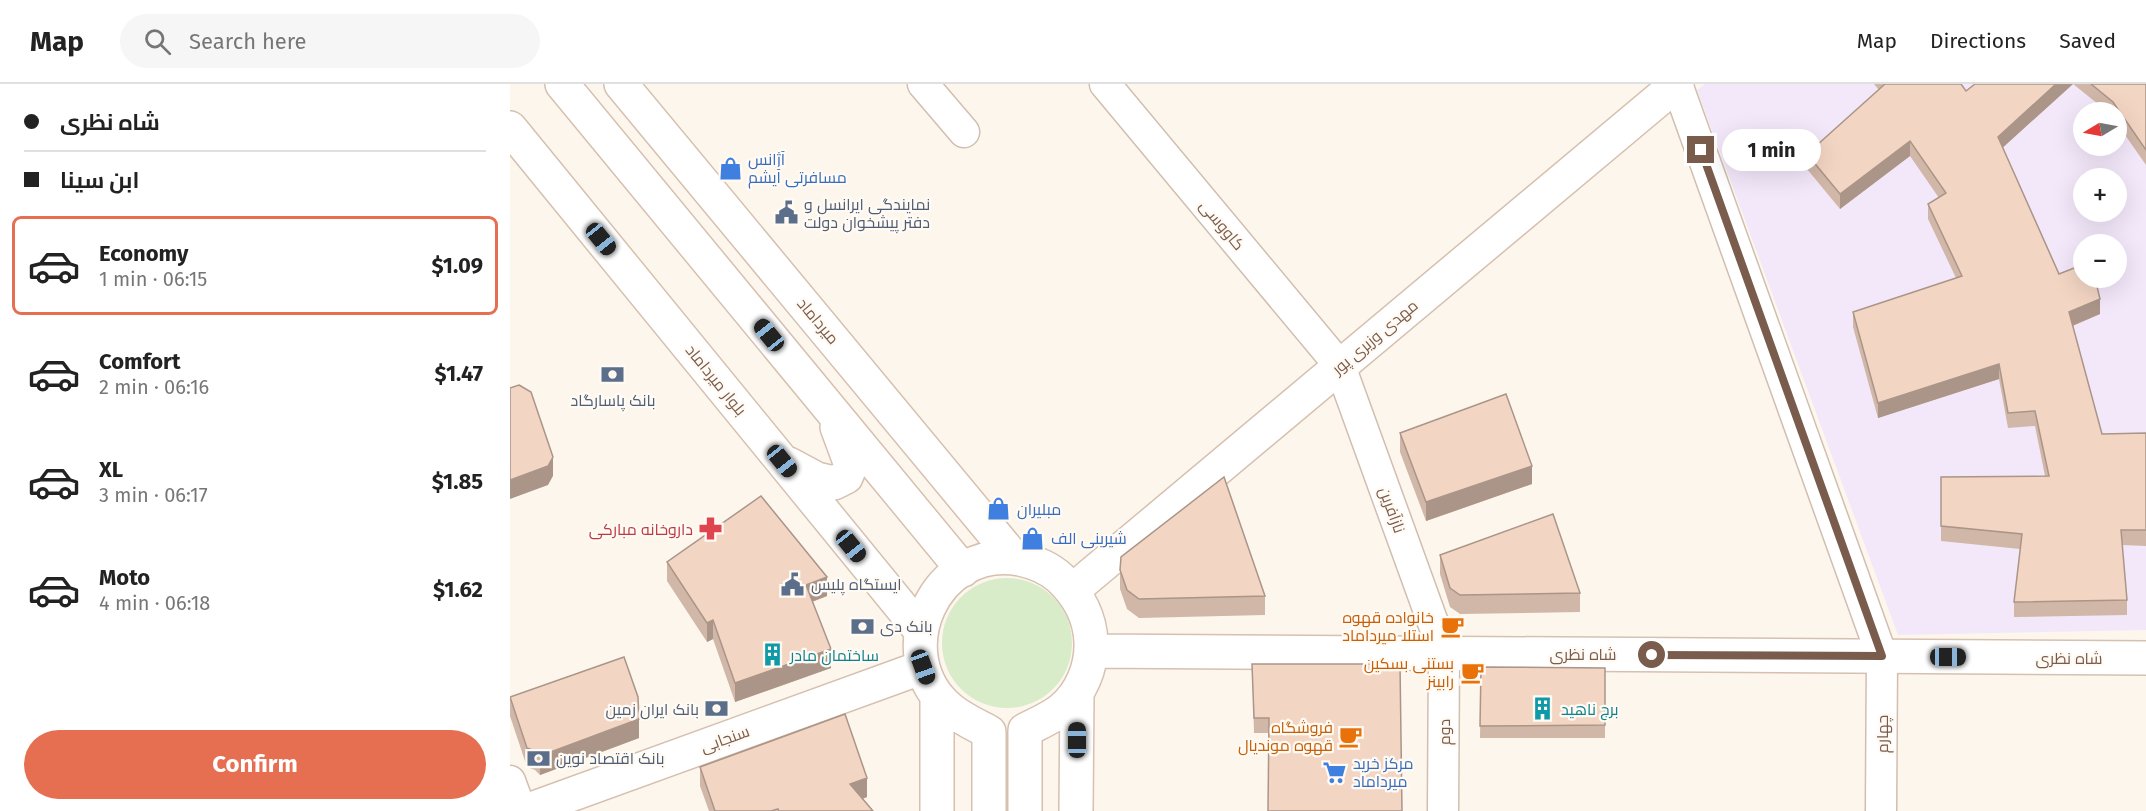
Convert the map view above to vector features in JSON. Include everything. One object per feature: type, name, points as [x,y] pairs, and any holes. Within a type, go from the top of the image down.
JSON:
[{"type":"main road","name":"میرداماد","points":[[621,84],[1014,558]]},
{"type":"main road","name":"مهدی وزیری پور","points":[[1073,590],[1677,84]]},
{"type":"main road","points":[[569,89],[963,570]]},
{"type":"main road","name":"بلوار میرداماد","points":[[510,128],[921,631]]},
{"type":"main road","points":[[782,461],[817,479],[834,483],[846,477],[851,465],[829,408]]},
{"type":"main road","points":[[989,811],[989,732],[961,718],[938,696],[923,667],[921,631],[930,602],[944,584],[963,570],[981,561],[1014,558],[1034,562],[1055,573],[1073,590],[1084,608],[1090,629],[1091,651],[1088,669],[1077,692],[1060,711],[1025,730],[1025,811]]},
{"type":"main road","name":"شاه نظری","points":[[1091,651],[2146,658]]},
{"type":"main road","name":"سنجابی","points":[[526,811],[923,667]]},
{"type":"main road","points":[[1076,811],[1077,692]]},
{"type":"main road","points":[[937,811],[938,696]]},
{"type":"street","points":[[923,84],[964,132]]},
{"type":"street","name":"کاووسی","points":[[1105,84],[1340,366]]},
{"type":"street","points":[[1677,84],[1882,656]]},
{"type":"street","name":"نازآفرین","points":[[1340,366],[1444,653]]},
{"type":"street","name":"دوم","points":[[1443,811],[1444,653]]},
{"type":"street","name":"چهارم","points":[[1881,811],[1882,656]]},
{"type":"street","points":[[510,781],[521,811]]},
{"type":"shaded area","points":[[1705,84],[2146,84],[2146,630],[1898,635],[1697,90]]},
{"type":"green space","points":[[1007,578],[1032,583],[1053,597],[1067,618],[1072,643],[1067,668],[1053,689],[1032,703],[1007,708],[982,703],[961,689],[947,668],[942,643],[947,618],[961,597],[982,583]]},
{"type":"building","points":[[1885,84],[1961,84],[1966,91],[1975,84],[2056,84],[1998,137],[2059,274],[2073,268],[2073,288],[2097,288],[2100,299],[2069,312],[2102,434],[2146,433],[2146,530],[2121,530],[2127,600],[2014,602],[2022,534],[1941,526],[1941,477],[2049,476],[2035,411],[2008,413],[1999,364],[1878,403],[1853,312],[1962,276],[1928,204],[1946,193],[1910,141],[1840,194],[1807,154]]},
{"type":"building","points":[[2091,84],[2146,84],[2146,150],[2127,122],[2127,102],[2113,102]]},
{"type":"building","points":[[519,385],[531,392],[553,457],[548,466],[510,480],[510,388]]},
{"type":"building","points":[[1506,394],[1532,466],[1426,502],[1400,433]]},
{"type":"building","points":[[1224,477],[1265,596],[1139,599],[1127,590],[1120,570],[1121,557]]},
{"type":"building","points":[[761,496],[827,577],[806,585],[831,649],[735,683],[713,620],[707,623],[667,562]]},
{"type":"building","points":[[1553,514],[1580,593],[1460,595],[1450,588],[1440,555]]},
{"type":"building","points":[[624,657],[638,697],[639,719],[540,756],[527,748],[510,697]]},
{"type":"building","name":"مرکز خرید میرداماد","points":[[1252,664],[1400,664],[1402,811],[1268,811],[1269,718],[1254,718]]},
{"type":"building","name":"برج ناهید","points":[[1481,667],[1605,668],[1605,725],[1480,726]]},
{"type":"building","points":[[845,714],[867,778],[850,784],[873,811],[779,811],[778,809],[715,811],[700,767]]},
{"type":"place","name":"آژانس مسافرتی آیشم","points":[[730,168]]},
{"type":"place","name":"نمایندگی ایرانسل و دفتر پیشخوان دولت","points":[[786,213]]},
{"type":"place","name":"بانک پاسارگاد","points":[[613,375]]},
{"type":"place","name":"مبلیران","points":[[999,509]]},
{"type":"place","name":"داروخانه مبارکی","points":[[711,529]]},
{"type":"place","name":"شیرینی الف","points":[[1033,538]]},
{"type":"place","name":"ایستگاه پلیس","points":[[793,584]]},
{"type":"place","name":"بانک دی","points":[[862,626]]},
{"type":"place","name":"خانواده قهوه استلا میرداماد","points":[[1452,626]]},
{"type":"place","name":"ساختمان مادر","points":[[772,655]]},
{"type":"place","name":"بستنی بسکین رابینز","points":[[1472,672]]},
{"type":"place","name":"بانک ایران زمین","points":[[717,709]]},
{"type":"place","name":"برج ناهید","points":[[1543,709]]},
{"type":"place","name":"فروشگاه قهوه موندیال","points":[[1351,736]]},
{"type":"place","name":"بانک اقتصاد نوین","points":[[538,758]]},
{"type":"place","name":"مرکز خرید میرداماد","points":[[1335,772]]},
{"type":"route","points":[[1652,655],[1882,656],[1701,150]]}]
